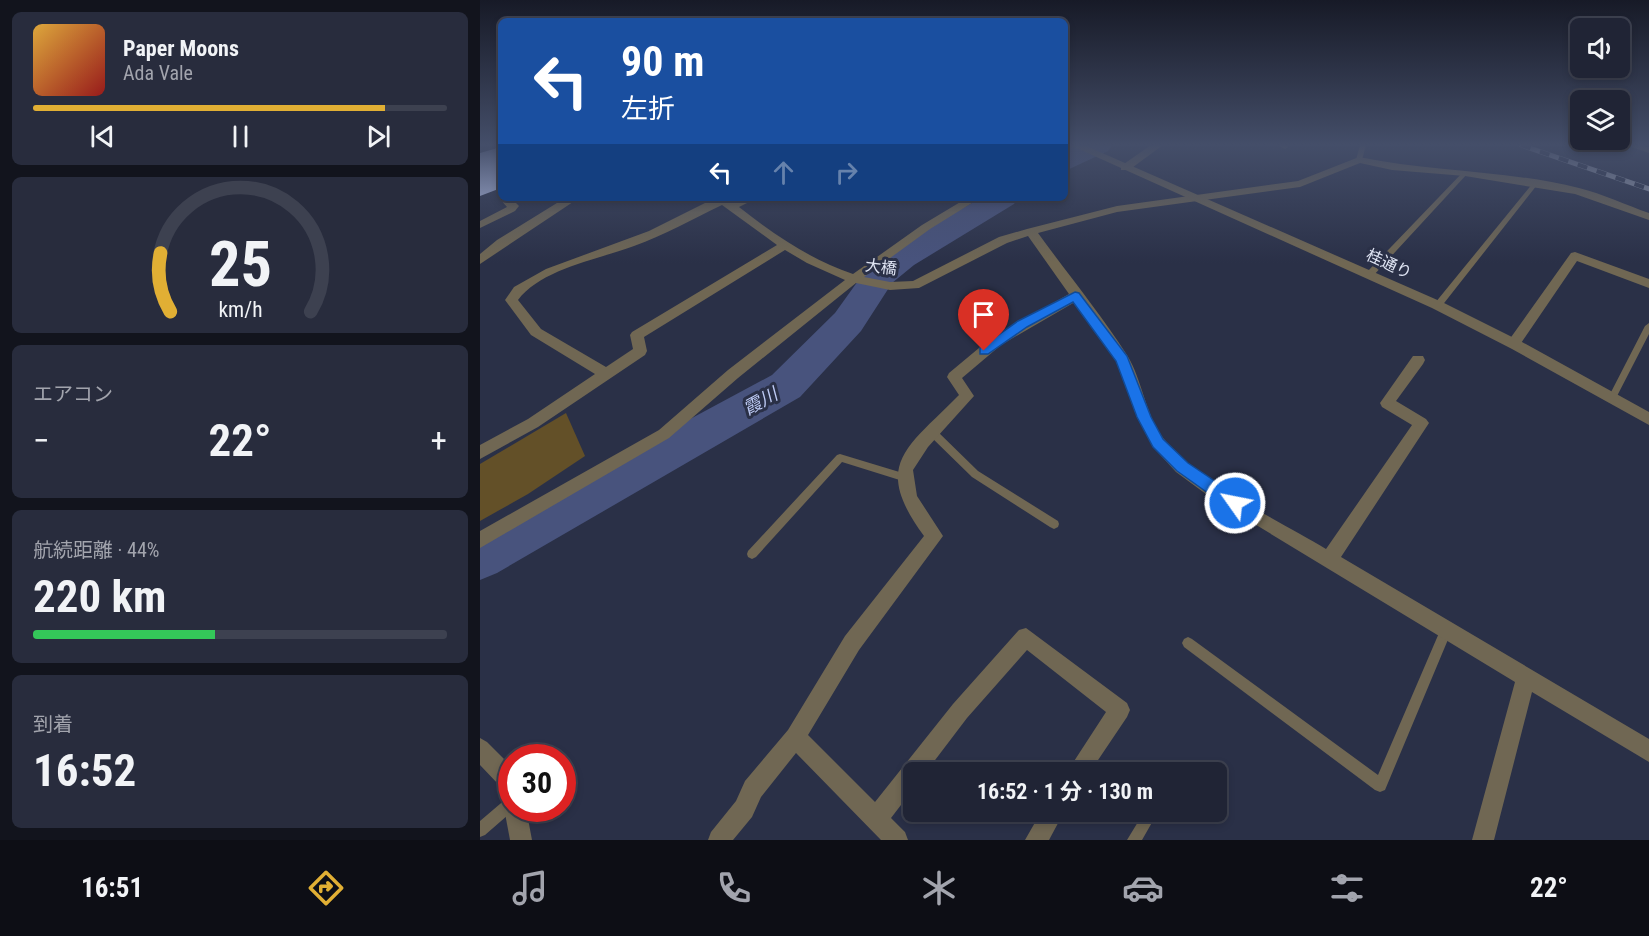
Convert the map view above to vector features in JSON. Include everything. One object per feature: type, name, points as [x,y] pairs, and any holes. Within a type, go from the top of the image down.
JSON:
[{"type":"street","name":"桂通り","points":[[1164,184],[1438,305],[1514,343],[1649,418]]},
{"type":"street","points":[[1299,184],[1117,209],[1032,231],[1075,296],[1122,359],[1144,417],[1158,443],[1182,467],[1216,492],[1649,751]]},
{"type":"street","points":[[1536,184],[1577,191],[1649,217]]},
{"type":"street","points":[[480,225],[511,209],[513,206],[507,201]]},
{"type":"street","points":[[480,260],[501,243],[569,201]]},
{"type":"street","points":[[480,540],[664,434],[733,374],[852,280],[926,227],[970,201]]},
{"type":"street","points":[[606,374],[536,332],[511,300],[515,291],[543,274],[642,239],[725,202],[785,245],[852,280]]},
{"type":"street","name":"大橋","points":[[852,280],[906,287],[915,285],[1003,240],[1032,231]]},
{"type":"street","points":[[480,453],[532,423],[640,351],[637,335],[785,245]]},
{"type":"street","points":[[1514,343],[1575,256],[1649,284]]},
{"type":"street","points":[[719,840],[744,809],[753,789],[795,736],[852,643],[934,536],[907,494],[905,470],[932,432],[967,396],[954,377],[965,365],[1023,324],[1075,296]]},
{"type":"street","points":[[1329,560],[1420,423],[1387,403],[1418,360]]},
{"type":"street","points":[[920,762],[960,711],[1026,637],[1120,710],[1085,762]]},
{"type":"street","points":[[1483,840],[1526,677]]},
{"type":"street","points":[[795,736],[897,840]]},
{"type":"street","points":[[480,748],[498,768]]},
{"type":"street","points":[[876,819],[903,784]]},
{"type":"street","points":[[518,822],[521,840]]},
{"type":"street","points":[[1036,840],[1047,822]]},
{"type":"lane","points":[[1370,274],[1454,184]]},
{"type":"lane","points":[[1438,305],[1535,184]]},
{"type":"lane","points":[[1612,398],[1649,326]]},
{"type":"lane","points":[[932,432],[975,474],[1054,524]]},
{"type":"lane","points":[[752,554],[840,458],[906,478]]},
{"type":"lane","points":[[1188,643],[1380,784],[1446,630]]},
{"type":"lane","points":[[480,830],[498,815]]},
{"type":"lane","points":[[1134,840],[1145,822]]},
{"type":"shaded area","points":[[566,413],[585,456],[528,494],[480,521],[480,464]]},
{"type":"building","points":[[480,184],[498,184],[498,189],[480,196]]},
{"type":"waterway","name":"霞川","points":[[480,557],[786,386],[848,322],[880,275],[902,257],[998,201]]},
{"type":"railway","points":[[1635,184],[1649,189]]},
{"type":"route","points":[[984,351],[1023,324],[1075,296],[1093,317],[1122,359],[1144,417],[1158,443],[1182,467],[1235,503]]}]
